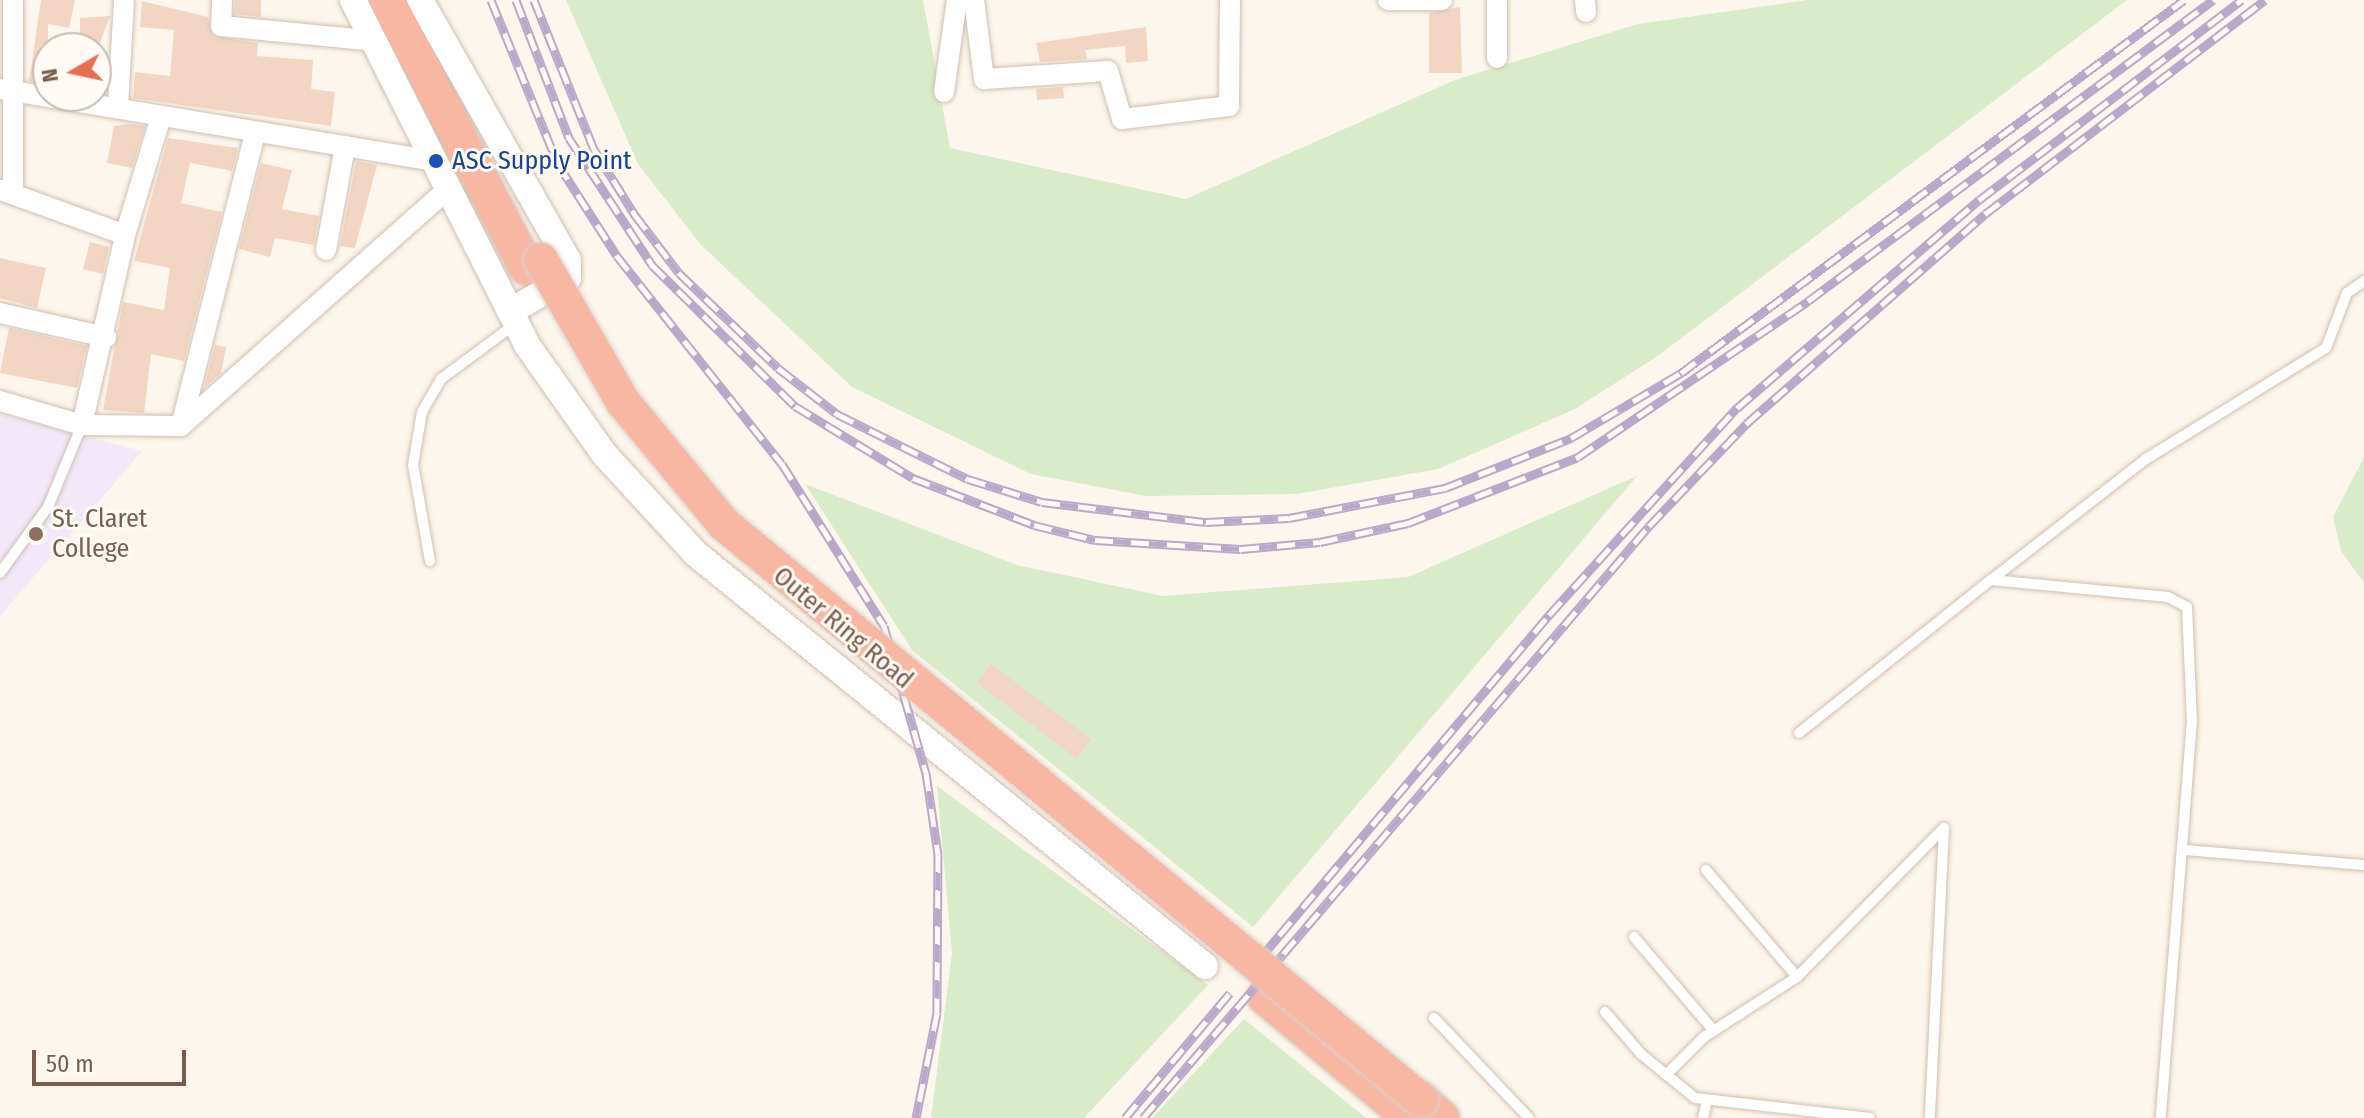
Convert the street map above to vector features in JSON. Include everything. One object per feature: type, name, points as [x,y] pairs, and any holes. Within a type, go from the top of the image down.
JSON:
[{"type":"highway","name":"Outer Ring Road","points":[[387,0],[534,264],[623,402],[724,524],[1421,1113]]},
{"type":"highway","name":"Outer Ring Road","points":[[406,0],[534,264]]},
{"type":"street","points":[[13,0],[4,90],[6,191],[125,235]]},
{"type":"street","points":[[118,107],[124,0]]},
{"type":"street","points":[[222,0],[221,26],[376,41]]},
{"type":"street","points":[[353,0],[514,316],[605,455],[696,554],[1205,966]]},
{"type":"street","points":[[420,0],[568,260],[568,278],[514,316]]},
{"type":"street","points":[[944,92],[957,0]]},
{"type":"street","points":[[974,0],[984,79],[1108,71],[1122,119],[1229,106],[1230,0]]},
{"type":"street","points":[[1388,0],[1442,0]]},
{"type":"street","points":[[1497,0],[1497,58]]},
{"type":"street","points":[[4,90],[118,107],[160,120],[436,161]]},
{"type":"street","points":[[82,425],[106,337],[125,235],[160,120]]},
{"type":"street","points":[[181,426],[255,134]]},
{"type":"street","points":[[326,250],[345,146]]},
{"type":"street","points":[[0,401],[82,425],[181,426],[448,189]]},
{"type":"street","points":[[0,313],[106,337]]},
{"type":"lane","points":[[1799,733],[2146,459],[2326,348],[2347,293],[2364,281]]},
{"type":"lane","points":[[430,561],[413,465],[422,412],[441,379],[514,316]]},
{"type":"lane","points":[[0,573],[48,507],[82,425]]},
{"type":"lane","points":[[1991,580],[2168,597],[2187,607],[2193,692],[2184,850],[2161,1118]]},
{"type":"lane","points":[[1666,1075],[1714,1031],[1797,977],[1944,828],[1930,1118]]},
{"type":"lane","points":[[2184,850],[2364,865]]},
{"type":"lane","points":[[1706,870],[1797,977]]},
{"type":"lane","points":[[1634,937],[1714,1031]]},
{"type":"lane","points":[[1605,1012],[1666,1075],[1707,1101],[1870,1118]]},
{"type":"lane","points":[[1434,1018],[1529,1118]]},
{"type":"lane","points":[[1703,1118],[1707,1101]]},
{"type":"shaded area","name":"St. Claret College","points":[[0,414],[142,451],[0,616]]},
{"type":"green space","points":[[566,0],[923,0],[950,148],[1186,199],[1455,80],[1638,24],[1808,0],[2127,0],[1659,355],[1575,409],[1438,469],[1297,494],[1146,496],[1031,474],[852,387],[701,245],[638,164]]},
{"type":"green space","points":[[2364,457],[2364,583],[2341,551],[2333,517]]},
{"type":"green space","points":[[1637,476],[1253,927],[912,650],[805,484],[1017,565],[1163,596],[1408,577]]},
{"type":"green space","points":[[937,786],[1208,985],[1084,1118],[931,1118],[952,953]]},
{"type":"green space","points":[[1244,1019],[1366,1118],[1152,1118]]},
{"type":"building","points":[[41,0],[75,0],[69,28],[48,24],[48,32],[36,32]]},
{"type":"building","points":[[235,0],[261,0],[261,17],[234,14]]},
{"type":"building","points":[[142,1],[208,17],[213,36],[258,43],[257,56],[313,60],[311,89],[335,92],[331,126],[133,98],[135,72],[170,76],[174,30],[140,27]]},
{"type":"building","points":[[1460,7],[1462,73],[1429,73],[1429,13]]},
{"type":"building","points":[[110,16],[104,32],[80,32],[80,18]]},
{"type":"building","points":[[1146,27],[1148,61],[1126,63],[1125,46],[1085,50],[1087,59],[1040,62],[1036,43]]},
{"type":"building","points":[[1063,87],[1064,98],[1037,100],[1036,89]]},
{"type":"building","points":[[114,126],[145,126],[132,168],[107,163]]},
{"type":"building","points":[[168,138],[238,148],[232,171],[190,163],[181,203],[222,212],[184,361],[151,354],[144,413],[103,410],[123,302],[164,310],[170,268],[134,261]]},
{"type":"building","points":[[356,161],[377,165],[355,248],[340,246]]},
{"type":"building","points":[[261,163],[292,170],[282,209],[319,216],[314,245],[275,238],[270,257],[239,249]]},
{"type":"building","points":[[90,242],[109,247],[103,274],[83,269]]},
{"type":"building","points":[[0,258],[46,268],[37,308],[0,298]]},
{"type":"building","points":[[9,328],[87,346],[77,388],[0,373]]},
{"type":"building","points":[[215,345],[226,347],[221,373],[204,388]]},
{"type":"building","points":[[991,664],[1091,739],[1077,759],[977,683]]},
{"type":"railway","points":[[491,0],[558,164],[617,256],[782,464],[884,626],[926,773],[938,854],[937,1013],[916,1118]]},
{"type":"railway","points":[[516,0],[569,138],[652,265],[795,406],[913,478],[1034,525],[1095,540],[1241,549],[1320,542],[1408,523],[1578,457],[1808,301],[2213,0]]},
{"type":"railway","points":[[534,0],[594,149],[635,215],[679,273],[778,368],[837,414],[968,479],[1042,502],[1206,522],[1289,518],[1445,488],[1571,438],[1681,373],[2184,0]]},
{"type":"railway","points":[[1256,963],[1549,615],[1737,408],[1979,200],[2242,0]]},
{"type":"railway","points":[[1143,1118],[1649,526],[1746,424],[1985,214],[2265,0]]},
{"type":"railway","points":[[1125,1118],[1230,993]]},
{"type":"place","name":"ASC Supply Point","points":[[436,161]]},
{"type":"place","name":"St. Claret College","points":[[36,534]]}]
